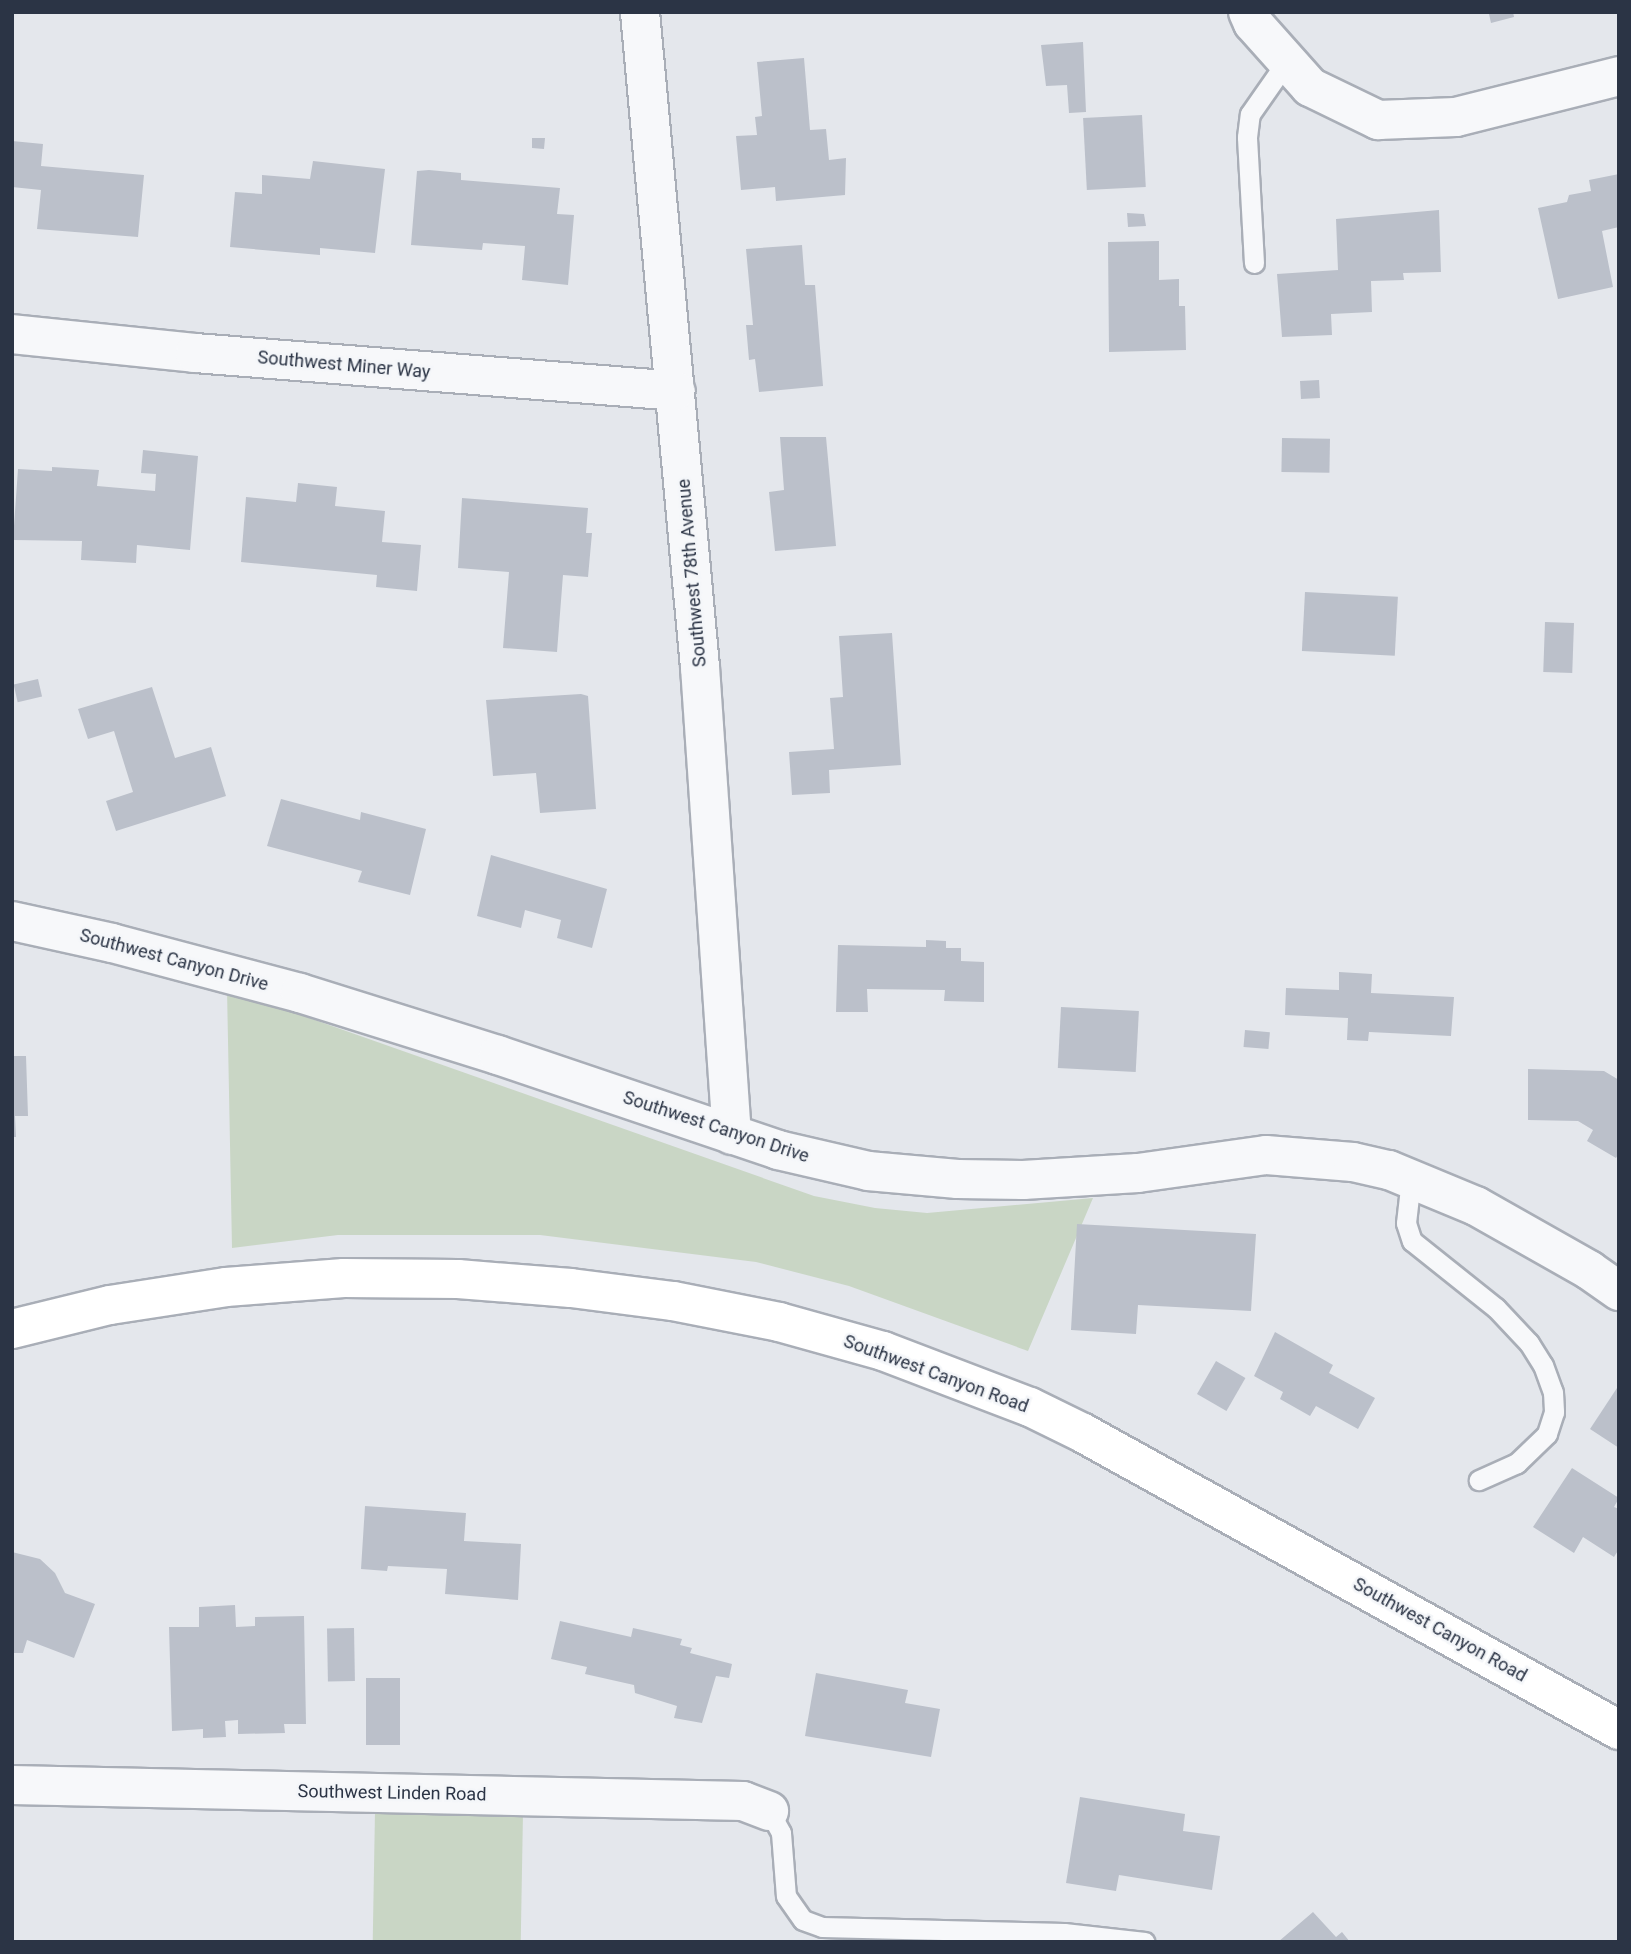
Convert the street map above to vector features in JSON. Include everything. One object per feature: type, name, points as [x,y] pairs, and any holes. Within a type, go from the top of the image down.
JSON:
[{"type":"main road","name":"Southwest Canyon Road","points":[[12,1329],[110,1305],[226,1287],[344,1278],[458,1279],[571,1288],[673,1301],[779,1322],[883,1351],[1030,1407],[1083,1433],[1619,1730]]},
{"type":"street","name":"Southwest 78th Avenue","points":[[640,12],[700,667],[732,1135]]},
{"type":"street","points":[[1248,12],[1252,23],[1310,87],[1378,120],[1456,117],[1619,76]]},
{"type":"street","name":"Southwest Miner Way","points":[[12,334],[195,353],[676,391]]},
{"type":"street","name":"Southwest Canyon Drive","points":[[12,921],[112,943],[300,993],[498,1055],[778,1150],[868,1171],[958,1179],[1023,1180],[1138,1173],[1266,1155],[1353,1162],[1410,1179],[1476,1206],[1589,1270],[1619,1291]]},
{"type":"street","name":"Southwest Linden Road","points":[[12,1785],[743,1801],[769,1811]]},
{"type":"lane","points":[[1254,264],[1247,137],[1250,114],[1287,61]]},
{"type":"lane","points":[[1410,1179],[1406,1223],[1412,1241],[1496,1308],[1529,1343],[1543,1365],[1553,1392],[1555,1412],[1546,1434],[1517,1463],[1479,1480]]},
{"type":"lane","points":[[769,1811],[781,1833],[786,1896],[803,1920],[822,1927],[1064,1933],[1144,1942]]},
{"type":"green space","points":[[227,989],[814,1196],[875,1208],[927,1213],[1093,1198],[1028,1351],[849,1286],[756,1262],[540,1235],[338,1235],[232,1248]]},
{"type":"green space","points":[[375,1811],[523,1814],[521,1942],[373,1942]]},
{"type":"building","points":[[1513,12],[1514,17],[1491,23],[1489,14]]},
{"type":"building","points":[[1083,42],[1086,112],[1069,113],[1067,85],[1046,86],[1041,45]]},
{"type":"building","points":[[804,58],[810,130],[826,129],[829,160],[846,158],[845,195],[776,201],[775,187],[741,190],[736,136],[757,135],[755,117],[762,116],[757,62]]},
{"type":"building","points":[[1142,115],[1146,187],[1087,190],[1083,118]]},
{"type":"building","points":[[532,138],[545,138],[544,149],[532,148]]},
{"type":"building","points":[[12,141],[43,144],[41,166],[144,175],[138,237],[37,229],[41,190],[12,187]]},
{"type":"building","points":[[313,161],[385,169],[375,253],[320,248],[320,255],[230,247],[235,192],[262,194],[262,175],[310,179]]},
{"type":"building","points":[[417,171],[461,173],[461,180],[560,188],[557,214],[574,215],[568,285],[522,280],[525,246],[483,243],[482,250],[411,245]]},
{"type":"building","points":[[1619,174],[1619,227],[1602,231],[1613,287],[1558,299],[1538,208],[1567,202],[1569,195],[1591,191],[1589,180]]},
{"type":"building","points":[[1439,210],[1441,272],[1403,273],[1404,280],[1371,281],[1372,312],[1331,314],[1332,335],[1282,337],[1277,274],[1338,270],[1336,219]]},
{"type":"building","points":[[1127,213],[1144,214],[1146,226],[1128,227]]},
{"type":"building","points":[[1159,241],[1159,280],[1179,279],[1179,306],[1185,306],[1186,350],[1109,352],[1108,242]]},
{"type":"building","points":[[802,245],[805,285],[815,285],[823,386],[759,392],[755,359],[749,360],[746,325],[753,325],[746,249]]},
{"type":"building","points":[[1319,380],[1320,398],[1301,399],[1300,381]]},
{"type":"building","points":[[780,437],[826,437],[836,546],[775,551],[769,492],[784,490]]},
{"type":"building","points":[[1282,438],[1330,439],[1329,473],[1281,472]]},
{"type":"building","points":[[143,450],[198,456],[190,550],[137,545],[136,563],[81,560],[82,541],[13,540],[18,469],[52,471],[52,467],[99,470],[97,486],[155,491],[156,474],[141,473]]},
{"type":"building","points":[[298,483],[337,487],[335,506],[385,511],[382,542],[421,545],[417,591],[376,587],[377,575],[241,562],[246,497],[296,502]]},
{"type":"building","points":[[462,498],[588,508],[586,533],[592,533],[588,577],[563,575],[557,652],[503,648],[509,572],[458,568]]},
{"type":"building","points":[[1305,592],[1398,597],[1395,656],[1302,651]]},
{"type":"building","points":[[1545,622],[1574,623],[1572,673],[1543,672]]},
{"type":"building","points":[[892,633],[901,765],[829,770],[830,793],[792,795],[789,752],[834,749],[830,698],[843,697],[839,636]]},
{"type":"building","points":[[38,679],[42,697],[18,702],[14,685]]},
{"type":"building","points":[[152,687],[175,758],[211,747],[226,796],[116,831],[106,801],[133,792],[114,731],[88,739],[78,709]]},
{"type":"building","points":[[581,694],[588,696],[596,809],[540,813],[536,773],[493,776],[486,700]]},
{"type":"building","points":[[281,799],[360,820],[361,812],[426,829],[410,895],[358,882],[362,871],[267,846]]},
{"type":"building","points":[[491,855],[607,889],[592,948],[557,938],[561,920],[525,910],[521,928],[477,916]]},
{"type":"building","points":[[926,940],[946,941],[946,948],[961,948],[961,961],[984,962],[984,1002],[944,1001],[945,990],[867,989],[868,1012],[836,1012],[838,945],[926,947]]},
{"type":"building","points":[[1339,972],[1372,974],[1371,993],[1454,997],[1451,1036],[1369,1032],[1368,1041],[1347,1040],[1348,1018],[1285,1015],[1286,988],[1339,990]]},
{"type":"building","points":[[1061,1007],[1139,1011],[1136,1072],[1058,1068]]},
{"type":"building","points":[[1245,1030],[1270,1032],[1268,1049],[1244,1047]]},
{"type":"building","points":[[12,1056],[26,1056],[28,1116],[15,1116],[16,1137],[12,1137]]},
{"type":"building","points":[[1528,1069],[1604,1071],[1619,1080],[1619,1153],[1616,1158],[1587,1141],[1593,1130],[1578,1121],[1528,1120]]},
{"type":"building","points":[[1077,1224],[1256,1234],[1251,1311],[1138,1305],[1136,1334],[1071,1330]]},
{"type":"building","points":[[1275,1332],[1333,1365],[1329,1373],[1375,1398],[1358,1429],[1316,1406],[1310,1416],[1280,1399],[1283,1392],[1254,1376]]},
{"type":"building","points":[[1216,1361],[1245,1378],[1226,1411],[1197,1394]]},
{"type":"building","points":[[1617,1388],[1619,1389],[1619,1448],[1590,1429]]},
{"type":"building","points":[[1572,1468],[1619,1498],[1614,1507],[1619,1509],[1619,1549],[1614,1557],[1583,1537],[1574,1553],[1533,1527]]},
{"type":"building","points":[[365,1506],[466,1513],[464,1541],[521,1544],[518,1600],[445,1594],[447,1569],[388,1566],[387,1571],[361,1569]]},
{"type":"building","points":[[12,1552],[40,1559],[55,1573],[65,1593],[95,1604],[74,1658],[27,1640],[23,1653],[12,1653]]},
{"type":"building","points":[[235,1605],[236,1627],[255,1626],[255,1617],[304,1616],[306,1724],[284,1724],[285,1733],[238,1734],[238,1720],[225,1721],[226,1737],[203,1738],[203,1729],[172,1731],[169,1627],[199,1627],[199,1607]]},
{"type":"building","points":[[560,1621],[631,1637],[633,1628],[682,1639],[680,1645],[692,1648],[690,1653],[732,1664],[729,1678],[716,1676],[702,1723],[674,1718],[677,1706],[635,1693],[634,1685],[585,1674],[587,1667],[551,1659]]},
{"type":"building","points":[[327,1628],[354,1628],[355,1681],[328,1681]]},
{"type":"building","points":[[816,1673],[908,1690],[905,1703],[940,1709],[931,1757],[805,1736]]},
{"type":"building","points":[[366,1678],[400,1678],[400,1745],[366,1745]]},
{"type":"building","points":[[1080,1797],[1185,1814],[1183,1831],[1220,1836],[1212,1890],[1119,1875],[1116,1891],[1066,1883]]},
{"type":"building","points":[[1313,1912],[1336,1937],[1342,1932],[1350,1942],[1278,1942]]}]
